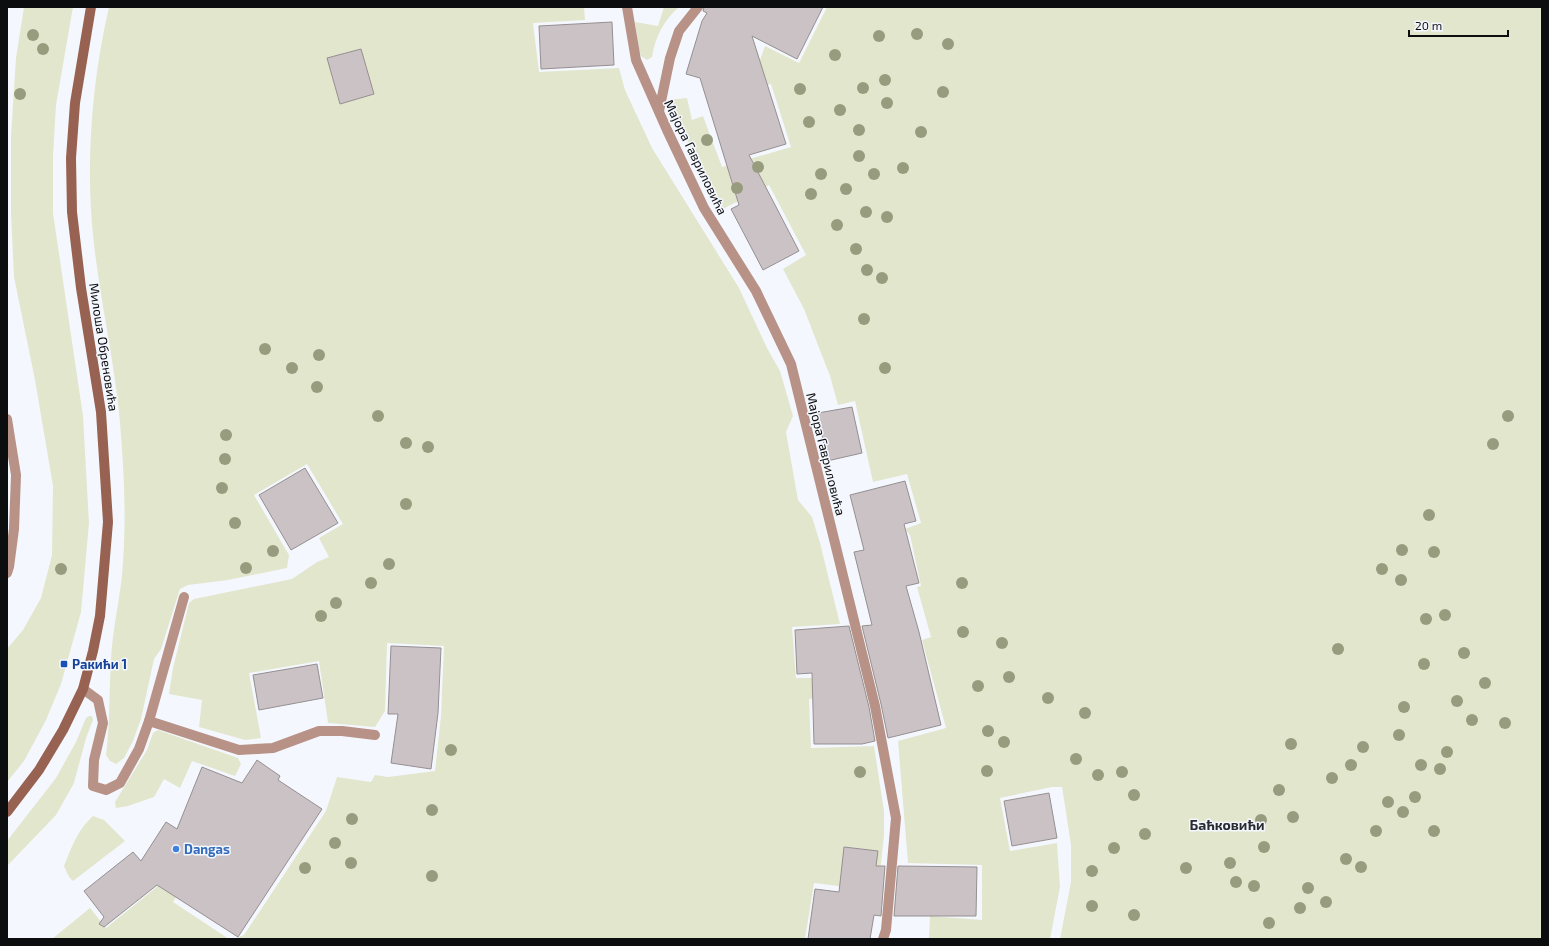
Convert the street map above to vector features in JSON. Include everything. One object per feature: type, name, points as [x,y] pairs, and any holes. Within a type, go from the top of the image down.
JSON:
[{"type":"street","name":"Милоша Обреновића","points":[[7,812],[39,770],[63,730],[83,690],[100,616],[108,522],[101,412],[81,288],[72,212],[71,158],[75,102],[91,7]]},
{"type":"street","name":"Мајора Гавриловића","points":[[627,7],[636,60],[659,111],[704,208],[756,291],[791,364],[876,706],[896,818],[886,930],[883,939]]},
{"type":"street","points":[[659,111],[670,58],[679,31],[698,7]]},
{"type":"street","points":[[7,419],[16,475],[14,529],[7,573]]},
{"type":"street","points":[[83,690],[98,700],[103,723],[94,760],[93,786],[106,790],[120,783],[139,749],[149,721],[184,597]]},
{"type":"street","points":[[149,721],[239,750],[273,748],[319,731],[342,731],[375,735]]},
{"type":"green space","points":[[24,7],[73,7],[56,105],[53,156],[53,213],[83,416],[89,523],[81,612],[61,684],[46,720],[24,761],[7,782],[7,649],[23,630],[41,598],[52,555],[53,486],[35,380],[14,277],[11,213],[11,136],[16,58]]},
{"type":"green space","points":[[109,7],[584,7],[585,20],[533,23],[539,72],[619,68],[625,90],[652,148],[739,288],[767,348],[780,371],[793,416],[786,432],[798,500],[812,517],[840,624],[792,627],[796,678],[823,678],[823,697],[809,699],[811,748],[874,746],[884,811],[884,835],[878,891],[814,883],[805,939],[234,939],[244,935],[326,811],[337,777],[371,782],[375,775],[388,777],[435,771],[441,716],[444,646],[387,643],[385,711],[375,727],[328,723],[319,661],[249,673],[261,738],[245,740],[199,727],[202,700],[169,694],[173,668],[189,603],[194,599],[292,579],[317,562],[329,557],[319,538],[343,524],[307,464],[254,495],[289,555],[287,568],[228,580],[188,585],[180,589],[161,649],[154,659],[141,719],[133,741],[124,758],[116,764],[110,761],[106,755],[112,650],[124,555],[124,494],[119,412],[93,235],[90,159],[93,108],[99,56]]},
{"type":"green space","points":[[664,7],[679,7],[669,17],[661,29],[655,43],[652,57],[647,60],[641,56],[635,22],[658,26]]},
{"type":"green space","points":[[827,7],[1542,7],[1542,939],[1060,939],[1071,882],[1071,845],[1062,787],[1052,787],[1000,798],[1010,851],[1057,843],[1060,887],[1050,939],[929,939],[930,916],[982,920],[982,865],[908,863],[898,741],[946,728],[922,640],[931,637],[917,587],[921,586],[910,535],[905,529],[921,523],[907,474],[873,482],[855,401],[838,405],[830,376],[804,309],[783,269],[806,255],[769,185],[723,209],[701,169],[667,100],[687,98],[692,120],[703,116],[722,167],[791,147],[771,84],[750,89],[765,46],[799,63]]},
{"type":"green space","points":[[92,716],[93,720],[86,738],[74,783],[56,815],[7,866],[7,841],[56,778],[76,742],[86,718]]},
{"type":"green space","points":[[158,730],[238,758],[241,764],[235,776],[192,761],[180,788],[164,779],[154,797],[128,806],[116,808],[115,802],[147,750],[153,733]]},
{"type":"green space","points":[[93,816],[104,820],[125,841],[73,881],[69,877],[64,866],[79,833]]},
{"type":"green space","points":[[174,873],[186,881],[173,902],[229,939],[52,939],[90,908],[106,928]]},
{"type":"building","points":[[704,7],[823,7],[797,59],[752,36],[786,144],[749,155],[799,251],[763,270],[731,209],[739,205],[700,78],[686,74],[702,21],[707,13],[703,11]]},
{"type":"building","points":[[612,22],[614,65],[541,69],[539,26]]},
{"type":"building","points":[[361,49],[374,94],[340,104],[327,58]]},
{"type":"building","points":[[852,407],[862,453],[827,461],[818,413]]},
{"type":"building","points":[[305,468],[338,523],[291,550],[259,495]]},
{"type":"building","points":[[905,481],[916,521],[904,524],[919,583],[906,586],[919,632],[941,725],[888,738],[862,626],[872,625],[854,552],[864,550],[850,495]]},
{"type":"building","points":[[849,626],[869,707],[875,741],[862,744],[814,744],[812,673],[797,674],[795,630]]},
{"type":"building","points":[[391,646],[441,648],[438,713],[431,769],[391,763],[398,714],[388,714]]},
{"type":"building","points":[[317,664],[323,698],[259,710],[253,675]]},
{"type":"building","points":[[257,760],[280,776],[278,780],[322,809],[238,937],[157,885],[104,927],[99,924],[104,917],[84,891],[133,852],[141,861],[166,822],[177,829],[202,767],[242,783]]},
{"type":"building","points":[[1049,793],[1057,838],[1012,846],[1004,801]]},
{"type":"building","points":[[844,847],[878,851],[876,866],[885,866],[881,916],[874,915],[870,939],[808,939],[815,889],[839,892]]},
{"type":"building","points":[[898,866],[977,867],[976,916],[894,916]]},
{"type":"place","name":"Ракићи 1","points":[[64,664]]},
{"type":"place","name":"Dangas","points":[[176,849]]},
{"type":"district","name":"Баћковићи","points":[[1227,824]]}]
